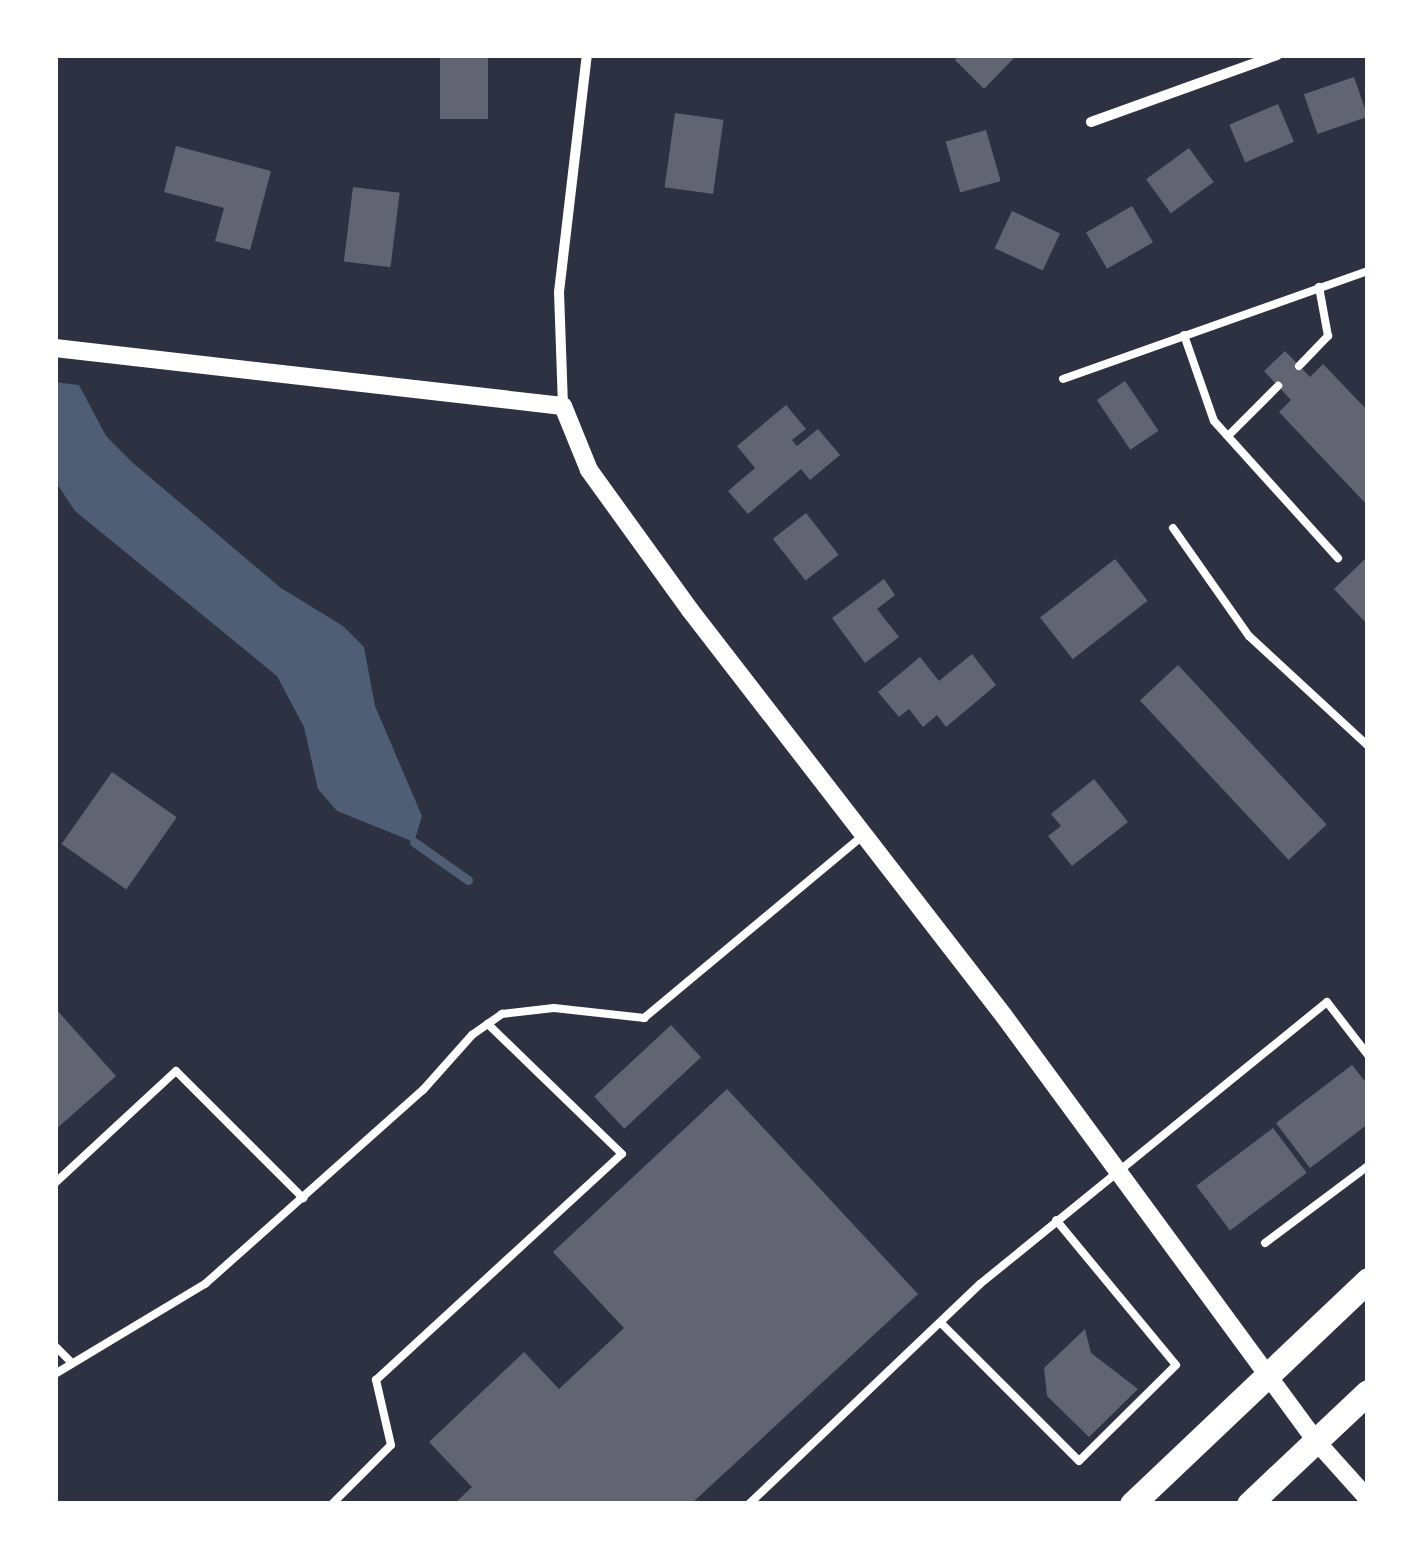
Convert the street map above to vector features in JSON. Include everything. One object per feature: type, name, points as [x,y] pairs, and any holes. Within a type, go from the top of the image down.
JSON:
[{"type":"main road","points":[[1132,1504],[1368,1280]]},
{"type":"main road","points":[[1249,1504],[1368,1392]]},
{"type":"street","points":[[587,55],[560,292],[562,406],[589,470],[1116,1168],[1316,1441],[1368,1499]]},
{"type":"street","points":[[1091,122],[1278,55]]},
{"type":"street","points":[[55,348],[562,406]]},
{"type":"lane","points":[[1063,380],[1368,271]]},
{"type":"lane","points":[[1299,366],[1328,336],[1319,287]]},
{"type":"lane","points":[[1184,335],[1214,420],[1338,558]]},
{"type":"lane","points":[[1228,436],[1278,386]]},
{"type":"lane","points":[[1174,528],[1249,636],[1368,746]]},
{"type":"lane","points":[[55,1374],[204,1284],[502,1014],[554,1008],[644,1018],[864,835]]},
{"type":"lane","points":[[749,1504],[1056,1220],[1327,1002],[1368,1055]]},
{"type":"lane","points":[[332,1504],[391,1445],[376,1380],[622,1154],[488,1024]]},
{"type":"lane","points":[[55,1183],[176,1071],[303,1198]]},
{"type":"lane","points":[[1264,1243],[1368,1166]]},
{"type":"lane","points":[[941,1323],[1079,1461],[1176,1365],[1056,1220]]},
{"type":"lane","points":[[55,1346],[72,1362]]},
{"type":"water","points":[[55,382],[79,385],[106,436],[133,463],[281,588],[343,626],[364,647],[375,706],[422,816],[414,842],[337,811],[318,789],[304,727],[277,676],[75,511],[55,481]]},
{"type":"building","points":[[440,55],[488,55],[488,119],[440,119]]},
{"type":"building","points":[[960,55],[1017,55],[984,89],[955,60]]},
{"type":"building","points":[[1354,77],[1368,117],[1318,134],[1304,94]]},
{"type":"building","points":[[1278,104],[1294,142],[1245,162],[1229,125]]},
{"type":"building","points":[[675,113],[724,120],[713,194],[665,187]]},
{"type":"building","points":[[986,130],[1001,181],[960,193],[946,142]]},
{"type":"building","points":[[176,146],[271,171],[250,250],[215,241],[224,208],[164,192]]},
{"type":"building","points":[[1189,148],[1214,182],[1171,213],[1146,179]]},
{"type":"building","points":[[353,187],[400,193],[391,267],[344,261]]},
{"type":"building","points":[[1132,206],[1153,242],[1107,269],[1086,232]]},
{"type":"building","points":[[1012,211],[1060,233],[1043,271],[995,248]]},
{"type":"building","points":[[1285,351],[1310,377],[1323,364],[1368,411],[1368,506],[1279,412],[1291,400],[1264,371]]},
{"type":"building","points":[[1125,381],[1159,431],[1130,450],[1097,400]]},
{"type":"building","points":[[786,405],[806,429],[792,440],[797,446],[818,429],[840,455],[810,480],[801,469],[748,514],[728,491],[755,468],[737,446]]},
{"type":"building","points":[[806,513],[839,555],[806,581],[773,539]]},
{"type":"building","points":[[1368,556],[1368,625],[1334,589]]},
{"type":"building","points":[[1115,559],[1148,601],[1073,659],[1040,617]]},
{"type":"building","points":[[884,579],[895,595],[877,609],[899,637],[865,663],[832,618]]},
{"type":"building","points":[[972,654],[996,685],[946,727],[937,715],[923,727],[909,709],[899,717],[878,692],[920,657],[939,681]]},
{"type":"building","points":[[1178,665],[1327,824],[1289,860],[1140,700]]},
{"type":"building","points":[[112,772],[177,817],[126,889],[62,844]]},
{"type":"building","points":[[1094,779],[1128,822],[1072,866],[1048,836],[1061,826],[1051,814]]},
{"type":"building","points":[[55,1008],[116,1076],[55,1130]]},
{"type":"building","points":[[671,1025],[701,1057],[624,1129],[594,1097]]},
{"type":"building","points":[[1352,1065],[1368,1085],[1368,1124],[1310,1168],[1276,1123]]},
{"type":"building","points":[[727,1089],[918,1294],[691,1504],[454,1504],[472,1487],[429,1442],[524,1352],[559,1389],[624,1328],[553,1252]]},
{"type":"building","points":[[1273,1128],[1307,1173],[1230,1230],[1196,1186]]},
{"type":"building","points":[[1085,1329],[1091,1353],[1138,1389],[1089,1437],[1047,1396],[1044,1368]]},
{"type":"waterway","points":[[414,842],[468,880]]}]
